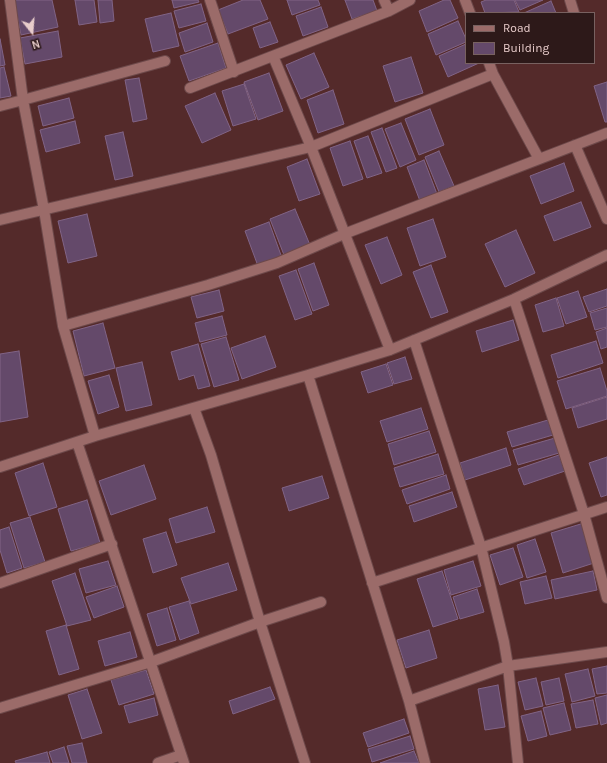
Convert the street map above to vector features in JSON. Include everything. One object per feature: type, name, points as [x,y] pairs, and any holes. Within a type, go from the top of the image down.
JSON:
[{"type":"street","points":[[10,0],[24,100],[63,326],[96,436]]},
{"type":"street","points":[[210,0],[234,72]]},
{"type":"street","points":[[384,0],[389,11]]},
{"type":"street","points":[[190,88],[389,11],[410,0]]},
{"type":"street","points":[[465,0],[470,12]]},
{"type":"street","points":[[570,0],[574,12]]},
{"type":"street","points":[[273,56],[311,147],[390,350]]},
{"type":"street","points":[[0,106],[166,61]]},
{"type":"street","points":[[489,64],[493,74],[539,159]]},
{"type":"street","points":[[0,220],[311,147],[493,74]]},
{"type":"street","points":[[63,326],[208,285],[270,265],[344,234],[607,133]]},
{"type":"street","points":[[575,145],[607,219]]},
{"type":"street","points":[[0,467],[96,436],[308,376],[390,350],[514,299],[607,255]]},
{"type":"street","points":[[514,299],[584,514],[607,598]]},
{"type":"street","points":[[414,340],[481,547],[504,642],[508,666],[518,763]]},
{"type":"street","points":[[308,376],[409,701],[425,763]]},
{"type":"street","points":[[194,408],[211,454],[260,622],[305,763]]},
{"type":"street","points":[[78,442],[182,759],[158,763]]},
{"type":"street","points":[[372,583],[607,507]]},
{"type":"street","points":[[0,583],[112,544]]},
{"type":"street","points":[[0,708],[151,662],[260,622],[321,602]]},
{"type":"street","points":[[409,701],[508,666],[607,652]]},
{"type":"building","points":[[14,0],[52,0],[58,27],[21,35]]},
{"type":"building","points":[[75,0],[94,0],[97,22],[79,25]]},
{"type":"building","points":[[98,0],[112,0],[114,21],[100,23]]},
{"type":"building","points":[[172,0],[198,0],[199,2],[174,8]]},
{"type":"building","points":[[243,0],[260,0],[268,19],[228,34],[218,10]]},
{"type":"building","points":[[287,0],[318,0],[320,5],[292,15]]},
{"type":"building","points":[[345,0],[373,0],[377,11],[352,19]]},
{"type":"building","points":[[444,0],[450,0],[458,18],[427,32],[419,11]]},
{"type":"building","points":[[486,0],[514,0],[519,12],[485,12],[481,2]]},
{"type":"building","points":[[515,0],[543,0],[520,10]]},
{"type":"building","points":[[551,1],[556,12],[526,12]]},
{"type":"building","points":[[201,4],[206,21],[179,28],[174,11]]},
{"type":"building","points":[[321,7],[328,27],[303,36],[296,16]]},
{"type":"building","points":[[171,13],[179,46],[153,52],[145,19]]},
{"type":"building","points":[[458,21],[465,37],[465,42],[436,55],[428,34]]},
{"type":"building","points":[[270,22],[278,42],[260,48],[253,28]]},
{"type":"building","points":[[207,23],[213,42],[185,52],[179,33]]},
{"type":"building","points":[[58,31],[62,57],[25,64],[20,38]]},
{"type":"building","points":[[0,39],[5,65],[0,66]]},
{"type":"building","points":[[218,43],[226,68],[189,81],[180,56]]},
{"type":"building","points":[[465,44],[465,64],[477,64],[448,77],[439,56]]},
{"type":"building","points":[[314,53],[329,87],[301,99],[286,65]]},
{"type":"building","points":[[411,57],[423,93],[395,102],[383,66]]},
{"type":"building","points":[[4,67],[11,96],[0,98],[0,68]]},
{"type":"building","points":[[269,73],[283,111],[258,120],[244,82]]},
{"type":"building","points":[[139,78],[147,119],[133,122],[125,80]]},
{"type":"building","points":[[607,82],[607,122],[605,122],[594,86]]},
{"type":"building","points":[[244,84],[256,119],[233,126],[222,91]]},
{"type":"building","points":[[333,90],[344,124],[318,133],[307,100]]},
{"type":"building","points":[[215,93],[231,130],[202,143],[185,106]]},
{"type":"building","points":[[69,98],[74,118],[43,126],[38,106]]},
{"type":"building","points":[[430,109],[444,145],[419,155],[405,119]]},
{"type":"building","points":[[75,121],[80,143],[46,152],[40,130]]},
{"type":"building","points":[[401,123],[416,160],[400,167],[385,129]]},
{"type":"building","points":[[382,128],[397,168],[386,172],[371,132]]},
{"type":"building","points":[[123,132],[133,176],[115,180],[105,136]]},
{"type":"building","points":[[368,136],[382,173],[367,178],[354,141]]},
{"type":"building","points":[[350,141],[363,179],[343,186],[330,148]]},
{"type":"building","points":[[439,151],[454,186],[439,192],[425,157]]},
{"type":"building","points":[[307,159],[320,194],[299,201],[287,167]]},
{"type":"building","points":[[424,160],[437,194],[420,201],[407,167]]},
{"type":"building","points":[[564,163],[574,191],[541,204],[530,176]]},
{"type":"building","points":[[581,202],[591,227],[554,241],[544,216]]},
{"type":"building","points":[[295,209],[310,245],[284,255],[270,219]]},
{"type":"building","points":[[87,214],[97,256],[68,263],[58,221]]},
{"type":"building","points":[[433,219],[446,257],[420,266],[407,228]]},
{"type":"building","points":[[269,222],[282,258],[258,266],[245,231]]},
{"type":"building","points":[[516,230],[535,273],[505,287],[485,244]]},
{"type":"building","points":[[387,237],[402,275],[381,284],[365,245]]},
{"type":"building","points":[[314,263],[329,305],[313,311],[298,269]]},
{"type":"building","points":[[431,265],[448,312],[431,318],[413,272]]},
{"type":"building","points":[[296,270],[312,314],[295,320],[279,276]]},
{"type":"building","points":[[607,289],[607,306],[589,312],[583,297]]},
{"type":"building","points":[[219,290],[224,311],[197,318],[191,297]]},
{"type":"building","points":[[578,291],[587,317],[566,324],[557,298]]},
{"type":"building","points":[[556,298],[564,326],[543,332],[535,305]]},
{"type":"building","points":[[607,308],[607,327],[595,330],[590,313]]},
{"type":"building","points":[[222,316],[227,335],[200,342],[195,323]]},
{"type":"building","points":[[513,320],[519,340],[482,352],[476,331]]},
{"type":"building","points":[[103,323],[115,368],[84,376],[73,331]]},
{"type":"building","points":[[607,328],[607,347],[601,349],[596,332]]},
{"type":"building","points":[[265,336],[276,367],[242,379],[231,348]]},
{"type":"building","points":[[226,337],[239,380],[214,387],[201,344]]},
{"type":"building","points":[[596,341],[603,363],[558,378],[551,355]]},
{"type":"building","points":[[198,344],[210,386],[198,389],[194,375],[179,380],[171,352]]},
{"type":"building","points":[[19,351],[28,417],[0,422],[0,354]]},
{"type":"building","points":[[405,357],[412,379],[394,384],[387,363]]},
{"type":"building","points":[[142,362],[152,405],[126,411],[116,368]]},
{"type":"building","points":[[386,364],[393,385],[368,393],[361,372]]},
{"type":"building","points":[[600,368],[607,391],[607,396],[566,409],[557,381]]},
{"type":"building","points":[[109,375],[119,407],[98,414],[88,381]]},
{"type":"building","points":[[607,397],[607,419],[578,428],[572,408]]},
{"type":"building","points":[[421,408],[428,429],[387,442],[380,421]]},
{"type":"building","points":[[548,420],[553,435],[512,447],[507,432]]},
{"type":"building","points":[[429,431],[436,452],[394,465],[388,444]]},
{"type":"building","points":[[555,438],[559,453],[518,465],[513,450]]},
{"type":"building","points":[[506,448],[511,465],[465,480],[460,463]]},
{"type":"building","points":[[438,454],[444,474],[400,487],[394,468]]},
{"type":"building","points":[[559,455],[565,471],[524,485],[518,469]]},
{"type":"building","points":[[607,457],[607,495],[601,497],[589,463]]},
{"type":"building","points":[[43,463],[57,507],[29,516],[15,473]]},
{"type":"building","points":[[144,465],[156,499],[111,515],[99,481]]},
{"type":"building","points":[[446,475],[450,489],[407,504],[402,490]]},
{"type":"building","points":[[322,476],[329,498],[289,511],[282,488]]},
{"type":"building","points":[[452,492],[457,507],[414,522],[409,506]]},
{"type":"building","points":[[87,500],[100,543],[71,551],[58,509]]},
{"type":"building","points":[[207,507],[215,532],[176,543],[169,519]]},
{"type":"building","points":[[30,517],[45,562],[24,568],[10,523]]},
{"type":"building","points":[[584,523],[597,562],[563,573],[551,533]]},
{"type":"building","points":[[9,527],[22,568],[7,573],[0,550],[0,530]]},
{"type":"building","points":[[166,532],[177,565],[153,573],[143,539]]},
{"type":"building","points":[[535,539],[546,572],[527,578],[517,545]]},
{"type":"building","points":[[513,548],[523,577],[500,585],[490,555]]},
{"type":"building","points":[[108,561],[116,585],[86,593],[79,569]]},
{"type":"building","points":[[473,561],[481,586],[451,595],[444,570]]},
{"type":"building","points":[[228,563],[237,590],[191,604],[181,578]]},
{"type":"building","points":[[442,571],[458,619],[433,627],[417,579]]},
{"type":"building","points":[[593,571],[597,590],[555,599],[551,580]]},
{"type":"building","points":[[75,573],[91,620],[67,626],[52,581]]},
{"type":"building","points":[[546,576],[552,598],[525,604],[520,582]]},
{"type":"building","points":[[117,586],[124,607],[94,618],[86,597]]},
{"type":"building","points":[[477,589],[484,612],[460,619],[453,597]]},
{"type":"building","points":[[189,601],[199,633],[180,640],[169,607]]},
{"type":"building","points":[[167,608],[176,640],[157,646],[147,614]]},
{"type":"building","points":[[66,625],[79,669],[59,675],[46,631]]},
{"type":"building","points":[[429,630],[437,658],[406,668],[397,640]]},
{"type":"building","points":[[130,632],[137,657],[105,666],[98,641]]},
{"type":"building","points":[[607,666],[607,693],[597,694],[592,669]]},
{"type":"building","points":[[588,669],[595,696],[572,702],[565,674]]},
{"type":"building","points":[[146,670],[154,694],[119,705],[111,680]]},
{"type":"building","points":[[536,678],[543,706],[525,710],[518,682]]},
{"type":"building","points":[[559,678],[564,701],[546,705],[541,682]]},
{"type":"building","points":[[498,685],[505,727],[485,730],[478,689]]},
{"type":"building","points":[[270,687],[275,699],[233,714],[229,701]]},
{"type":"building","points":[[87,689],[102,733],[82,739],[68,695]]},
{"type":"building","points":[[607,695],[607,723],[601,725],[595,698]]},
{"type":"building","points":[[154,698],[158,715],[129,723],[124,706]]},
{"type":"building","points":[[593,700],[598,724],[576,728],[571,704]]},
{"type":"building","points":[[564,703],[571,730],[550,735],[543,708]]},
{"type":"building","points":[[541,711],[547,736],[528,741],[521,716]]},
{"type":"building","points":[[404,719],[409,733],[368,747],[363,733]]},
{"type":"building","points":[[410,736],[414,749],[372,762],[368,749]]},
{"type":"building","points":[[82,743],[87,763],[72,763],[67,746]]},
{"type":"building","points":[[64,747],[69,763],[53,763],[49,752]]},
{"type":"building","points":[[414,751],[419,763],[380,763]]},
{"type":"building","points":[[47,752],[50,763],[16,763],[15,761]]}]
